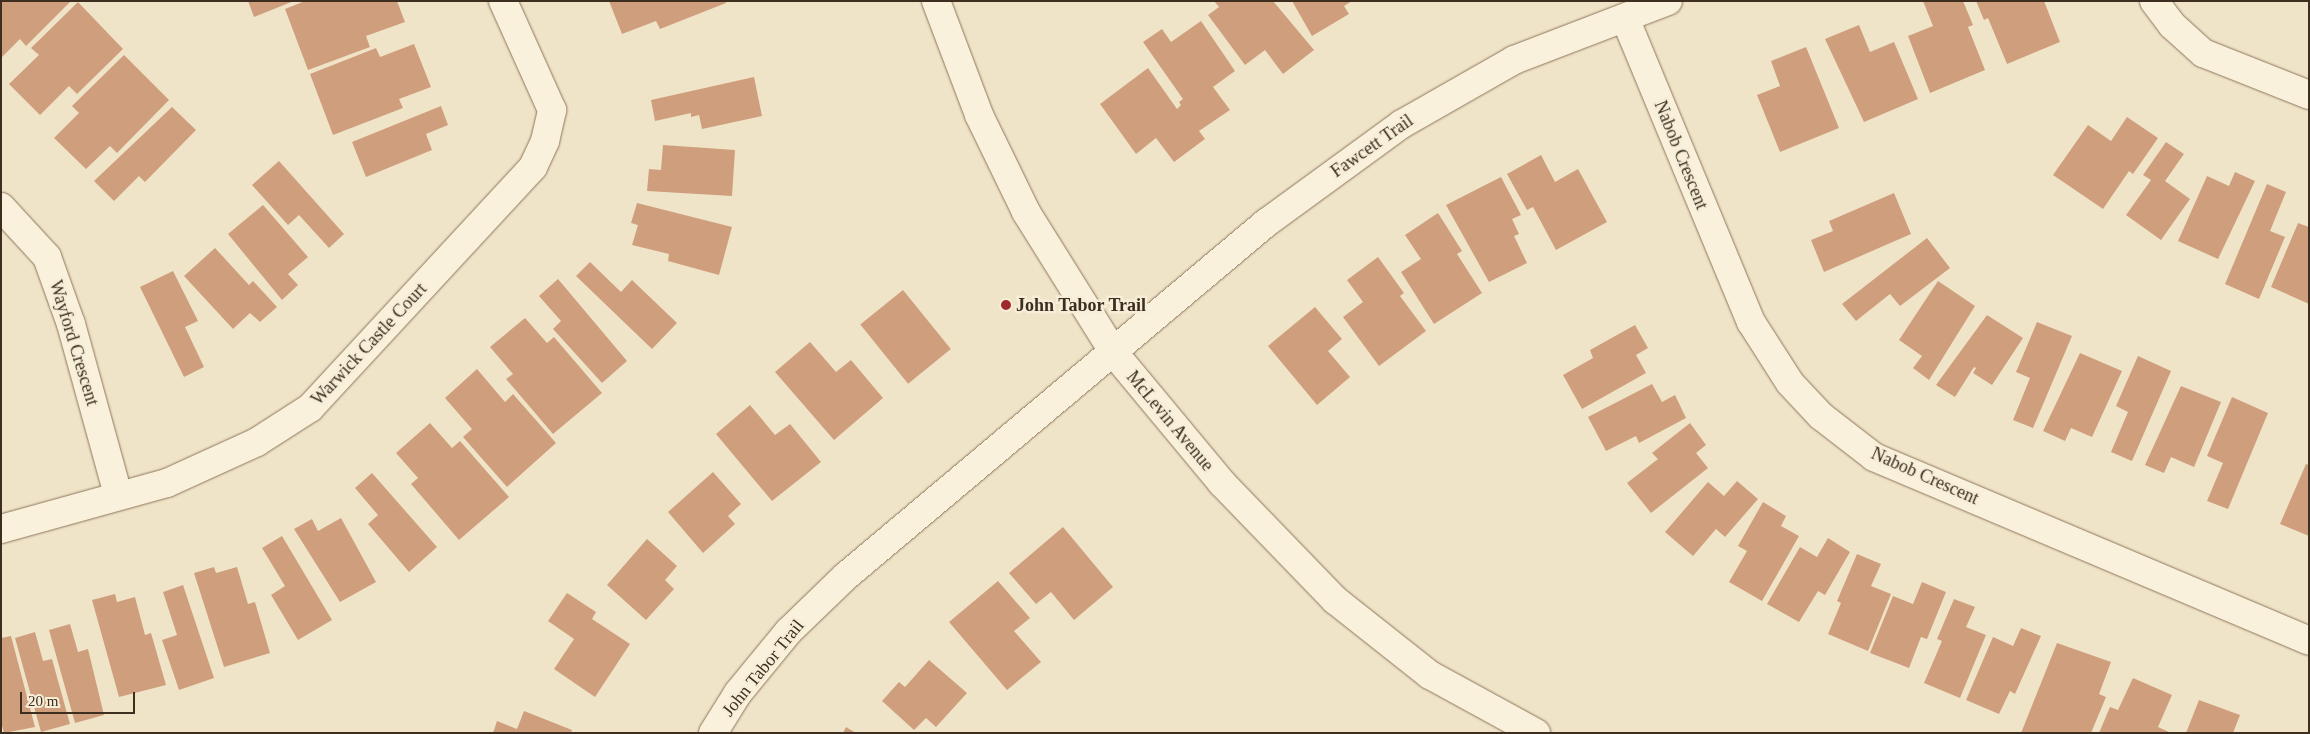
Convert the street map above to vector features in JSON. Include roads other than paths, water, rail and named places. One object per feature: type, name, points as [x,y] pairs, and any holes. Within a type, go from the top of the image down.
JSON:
[{"type":"street","name":"Warwick Castle Court","points":[[1,529],[176,479],[257,442],[310,408],[533,167],[545,141],[552,110],[503,1]]},
{"type":"street","name":"McLevin Avenue","points":[[936,1],[979,115],[1026,212],[1114,353],[1222,483],[1336,600],[1430,675],[1536,733]]},
{"type":"street","name":"Fawcett Trail","points":[[1114,353],[1266,223],[1402,124],[1514,60],[1668,1]]},
{"type":"street","points":[[2154,1],[2172,25],[2203,53],[2309,95]]},
{"type":"street","name":"Nabob Crescent","points":[[1625,18],[1751,322],[1790,383],[1821,416],[1874,457],[2309,641]]},
{"type":"street","name":"Wayford Crescent","points":[[1,207],[47,257],[71,324],[118,495]]},
{"type":"street","name":"John Tabor Trail","points":[[713,733],[738,693],[789,631],[846,576],[1114,353]]},
{"type":"place","name":"John Tabor Trail","points":[[1006,305]]}]
